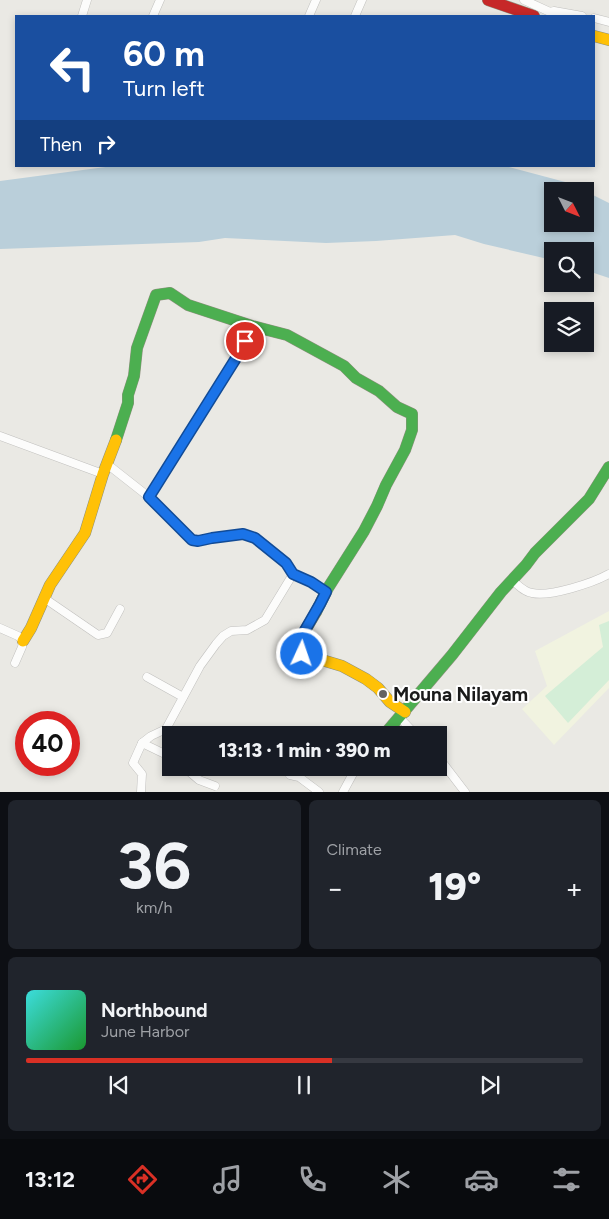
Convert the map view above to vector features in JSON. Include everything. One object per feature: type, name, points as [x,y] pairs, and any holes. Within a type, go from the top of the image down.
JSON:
[{"type":"main road","points":[[488,0],[531,15]]},
{"type":"main road","points":[[595,36],[609,40]]},
{"type":"main road","points":[[23,641],[31,628],[50,585],[85,532],[128,403],[128,395],[134,376],[137,348],[156,295],[170,294],[188,305],[252,326],[287,335],[344,366],[356,378],[379,391],[397,407],[412,414],[412,430],[405,450],[364,531],[326,592],[296,646],[302,654],[342,666],[366,680],[378,688],[402,715]]},
{"type":"main road","points":[[392,726],[452,655],[501,592],[535,553],[589,499],[609,467]]},
{"type":"street","points":[[82,15],[86,0]]},
{"type":"street","points":[[153,15],[160,0]]},
{"type":"street","points":[[309,15],[316,0]]},
{"type":"street","points":[[355,15],[362,0]]},
{"type":"street","points":[[524,0],[550,12],[576,15]]},
{"type":"street","points":[[595,18],[609,22]]},
{"type":"street","points":[[149,497],[238,355],[252,326]]},
{"type":"street","points":[[0,436],[105,469],[149,497],[192,540],[198,541],[243,534],[255,538],[286,563],[293,574],[311,582],[326,592]]},
{"type":"street","points":[[141,792],[142,774],[133,763],[142,743],[151,736],[166,729],[200,666],[223,636],[231,630],[247,630],[264,620],[293,574]]},
{"type":"street","points":[[512,580],[527,592],[541,594],[573,588],[609,574]]},
{"type":"street","points":[[44,598],[98,635],[107,633],[120,609]]},
{"type":"street","points":[[0,628],[18,636],[23,641],[15,663]]},
{"type":"street","points":[[147,677],[183,697]]},
{"type":"street","points":[[402,715],[410,726]]},
{"type":"street","points":[[142,743],[162,753]]},
{"type":"street","points":[[447,768],[465,792]]},
{"type":"street","points":[[195,776],[215,786]]},
{"type":"street","points":[[293,776],[319,792]]},
{"type":"street","points":[[343,792],[352,776]]},
{"type":"shaded area","points":[[609,611],[609,688],[554,745],[522,709],[547,686],[535,651]]},
{"type":"shaded area","points":[[609,621],[609,680],[568,723],[545,696],[603,647],[599,625]]},
{"type":"water","points":[[105,167],[509,167],[565,182],[544,182],[544,232],[594,232],[594,196],[609,203],[609,278],[594,273],[594,242],[544,242],[544,258],[455,235],[326,243],[225,238],[199,242],[0,249],[0,181]]},
{"type":"traffic: fast","points":[[116,440],[128,403],[128,395],[134,376],[137,348],[156,295],[170,293],[188,305],[252,326],[287,335],[344,366],[356,378],[379,391],[397,407],[412,414],[412,430],[405,450],[364,531],[328,588],[316,612]]},
{"type":"traffic: fast","points":[[392,726],[452,655],[501,592],[535,553],[589,499],[609,467]]},
{"type":"traffic: slow","points":[[595,36],[609,40]]},
{"type":"traffic: slow","points":[[23,641],[31,628],[50,585],[85,533],[103,474],[116,440]]},
{"type":"traffic: slow","points":[[316,612],[296,646],[302,654],[342,666],[366,679],[378,688],[390,702],[405,712]]},
{"type":"traffic: jam","points":[[488,0],[531,15]]},
{"type":"place","name":"Mouna Nilayam","points":[[383,694]]},
{"type":"route","points":[[245,341],[149,497],[192,540],[198,541],[243,534],[255,538],[286,563],[293,574],[311,582],[326,592],[296,646],[302,654]]}]
